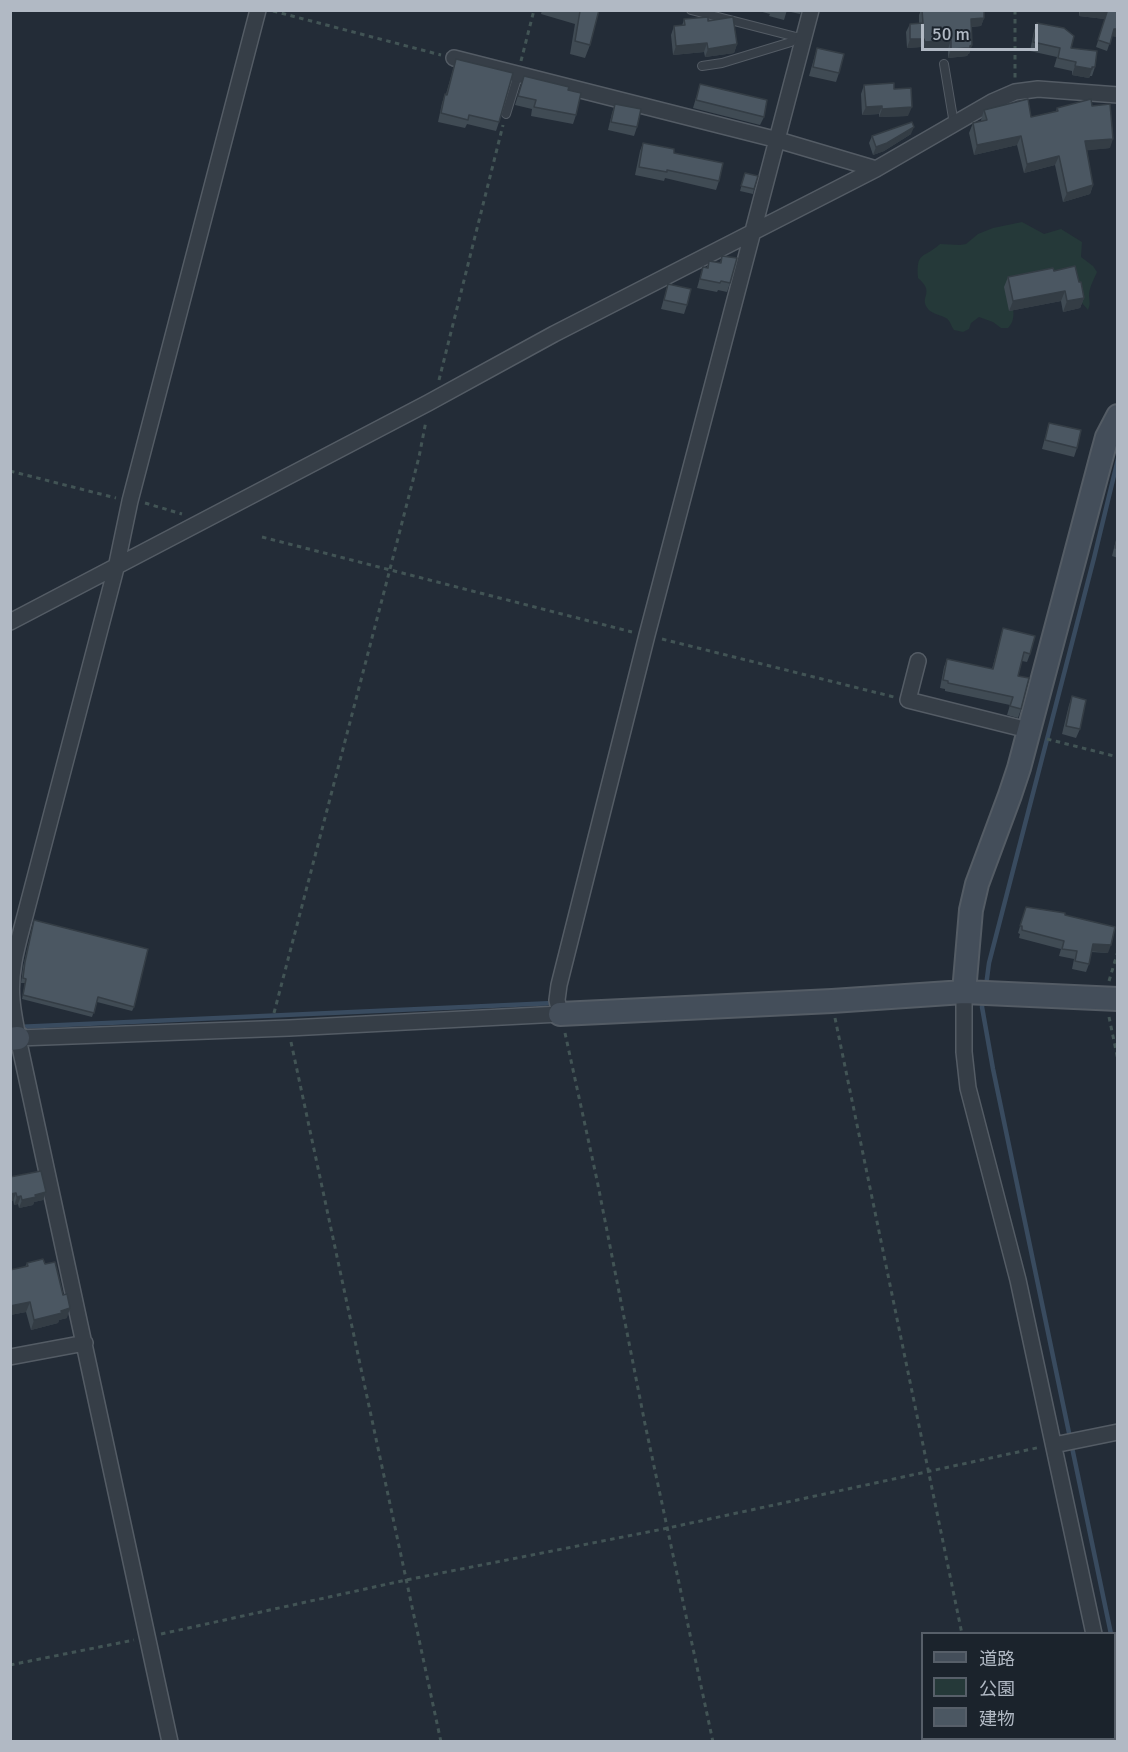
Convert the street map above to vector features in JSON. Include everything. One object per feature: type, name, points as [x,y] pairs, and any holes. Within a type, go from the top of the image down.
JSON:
[{"type":"street","points":[[170,1742],[85,1343],[14,1039],[12,999],[15,957],[116,568],[130,500],[258,10]]},
{"type":"street","points":[[560,1014],[557,1000],[559,984],[647,635],[778,140],[800,38],[811,10]]},
{"type":"street","points":[[454,58],[778,140],[876,169]]},
{"type":"street","points":[[10,622],[432,401],[554,334],[876,169],[992,102],[1015,92],[1038,89],[1118,94]]},
{"type":"street","points":[[1094,1632],[1018,1280],[968,1088],[964,1052],[964,992],[971,910],[977,884],[1010,795],[1107,437],[1118,416]]},
{"type":"street","points":[[918,661],[908,700],[1028,732]]},
{"type":"street","points":[[14,1039],[289,1029],[832,1002],[964,992],[1118,999]]},
{"type":"street","points":[[10,1357],[85,1343]]},
{"type":"street","points":[[1054,1445],[1118,1432]]},
{"type":"lane","points":[[691,10],[800,38]]},
{"type":"lane","points":[[702,66],[722,63],[800,38]]},
{"type":"lane","points":[[944,64],[954,124]]},
{"type":"lane","points":[[506,114],[518,75]]},
{"type":"path","points":[[271,10],[454,58]]},
{"type":"path","points":[[518,75],[534,10]]},
{"type":"path","points":[[1015,10],[1015,92]]},
{"type":"path","points":[[270,1029],[506,114]]},
{"type":"path","points":[[10,471],[204,520]]},
{"type":"path","points":[[262,537],[908,700]]},
{"type":"path","points":[[1028,732],[1118,757]]},
{"type":"path","points":[[832,1002],[962,1632]]},
{"type":"path","points":[[560,1014],[597,1180],[712,1742]]},
{"type":"path","points":[[289,1029],[441,1742]]},
{"type":"path","points":[[10,1665],[1054,1445]]},
{"type":"green space","points":[[1022,222],[1044,234],[1061,229],[1082,242],[1081,257],[1097,272],[1089,294],[1088,310],[1082,303],[1079,292],[1012,303],[1013,316],[1008,328],[1001,328],[979,317],[971,323],[969,329],[963,332],[954,330],[947,319],[928,309],[925,305],[926,287],[918,278],[918,263],[922,256],[940,244],[966,244],[978,234],[993,228]]},
{"type":"building","points":[[578,10],[599,10],[590,45],[575,41],[580,11]]},
{"type":"building","points":[[922,10],[984,10],[984,18],[971,19],[972,45],[970,48],[951,49],[951,40],[925,42],[924,39],[910,39],[910,24],[923,23]]},
{"type":"building","points":[[1095,10],[1118,10],[1118,29],[1114,29],[1110,44],[1098,40],[1107,12]]},
{"type":"building","points":[[708,17],[708,21],[733,17],[737,44],[708,49],[707,43],[676,46],[674,26],[685,25],[684,19]]},
{"type":"building","points":[[1037,23],[1064,28],[1074,36],[1071,48],[1097,51],[1095,67],[1092,69],[1075,66],[1076,62],[1058,58],[1060,48],[1033,42]]},
{"type":"building","points":[[817,48],[844,54],[839,73],[813,67]]},
{"type":"building","points":[[456,59],[513,73],[499,122],[469,115],[468,120],[441,113]]},
{"type":"building","points":[[524,76],[569,87],[568,90],[581,93],[576,115],[534,107],[536,100],[518,96]]},
{"type":"building","points":[[894,83],[894,89],[911,88],[912,107],[882,109],[882,106],[866,107],[864,85]]},
{"type":"building","points":[[700,84],[767,100],[764,117],[696,100]]},
{"type":"building","points":[[1028,99],[1031,117],[1058,111],[1057,108],[1091,99],[1092,106],[1110,104],[1113,139],[1085,141],[1093,185],[1067,193],[1059,156],[1027,164],[1021,136],[977,145],[973,123],[987,120],[984,110]]},
{"type":"building","points":[[615,104],[641,109],[637,127],[611,122]]},
{"type":"building","points":[[912,122],[914,127],[876,147],[872,136]]},
{"type":"building","points":[[643,143],[674,149],[674,153],[723,163],[719,181],[667,170],[667,172],[639,167]]},
{"type":"building","points":[[745,173],[758,176],[754,189],[741,186]]},
{"type":"building","points":[[722,256],[737,258],[730,283],[700,279],[703,267],[708,268],[709,261],[721,263]]},
{"type":"building","points":[[1075,266],[1084,298],[1067,301],[1065,291],[1013,301],[1008,277]]},
{"type":"building","points":[[668,284],[691,289],[687,305],[664,300]]},
{"type":"building","points":[[1049,423],[1081,430],[1077,448],[1045,440]]},
{"type":"building","points":[[1003,628],[1035,636],[1030,654],[1024,652],[1018,676],[1029,678],[1021,709],[1010,706],[1013,697],[943,680],[947,659],[993,669]]},
{"type":"building","points":[[1072,696],[1086,700],[1080,729],[1066,726]]},
{"type":"building","points":[[1026,907],[1065,913],[1065,915],[1115,927],[1111,945],[1093,944],[1089,964],[1075,961],[1077,951],[1062,949],[1064,941],[1022,930],[1020,926]]},
{"type":"building","points":[[34,920],[148,949],[134,1007],[98,997],[94,1013],[23,995],[26,979],[23,978],[25,962]]},
{"type":"building","points":[[41,1171],[46,1192],[22,1200],[21,1196],[17,1197],[16,1193],[10,1194],[10,1177]]},
{"type":"building","points":[[43,1259],[45,1264],[55,1262],[63,1295],[67,1294],[70,1308],[61,1311],[62,1313],[34,1320],[30,1302],[10,1306],[10,1270],[28,1266],[27,1263]]},
{"type":"waterway","points":[[986,986],[989,963],[1118,459]]},
{"type":"waterway","points":[[983,1000],[982,1007],[993,1069],[1111,1632]]},
{"type":"waterway","points":[[17,1027],[554,1003]]},
{"type":"waterway","points":[[1116,1655],[1118,1662]]}]
